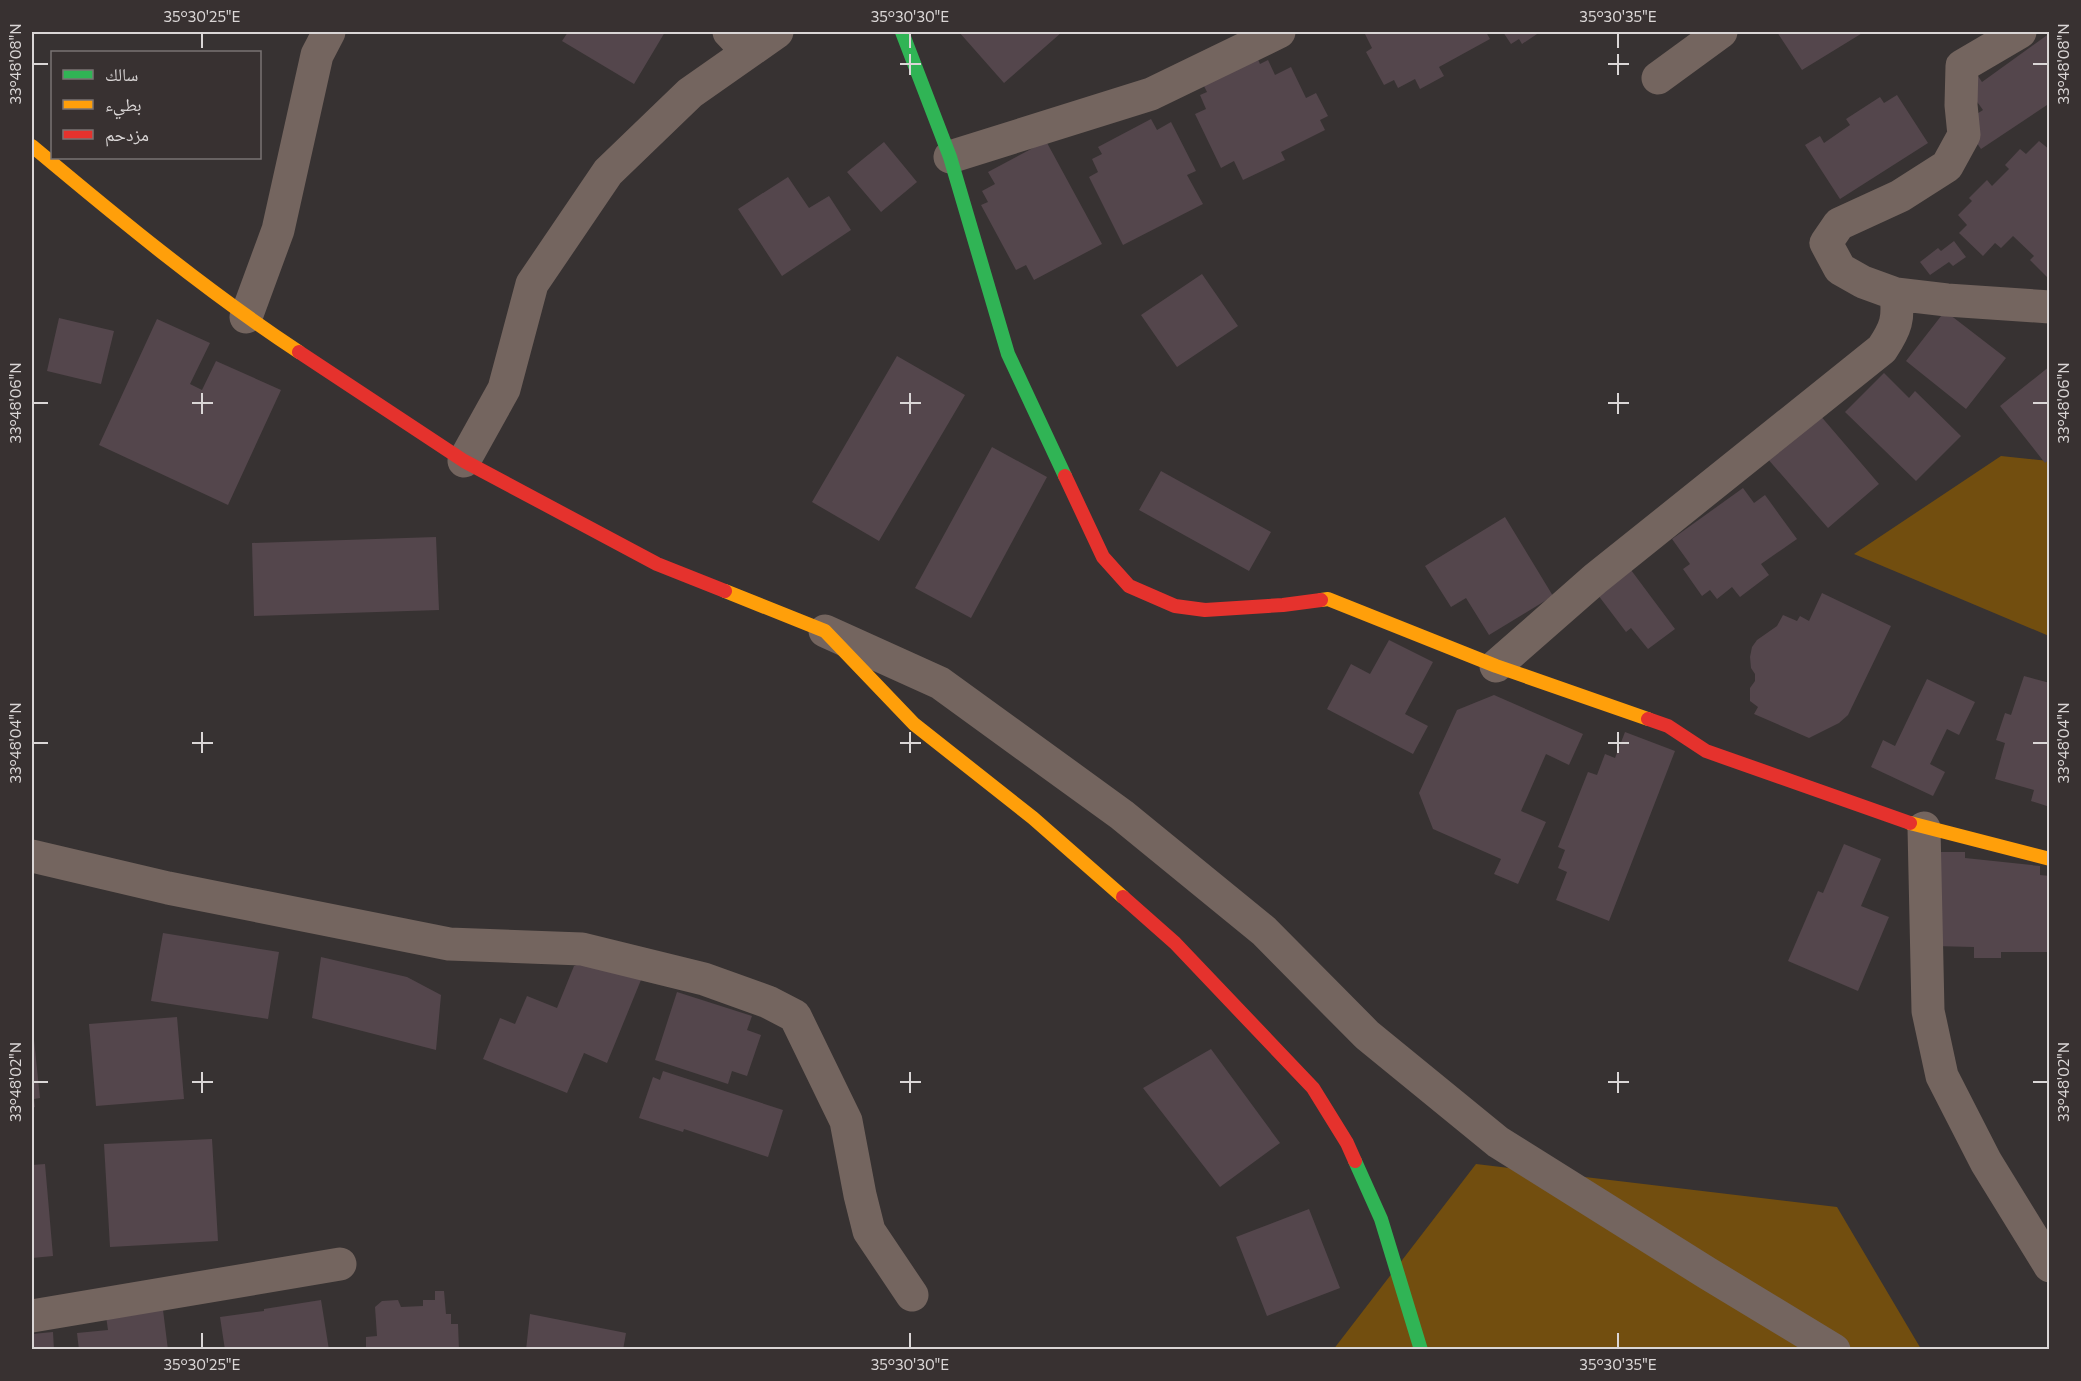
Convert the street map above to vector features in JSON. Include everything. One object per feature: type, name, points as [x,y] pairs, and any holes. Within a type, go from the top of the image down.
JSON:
[{"type":"street","points":[[246,316],[278,230],[317,55],[329,32]]},
{"type":"street","points":[[464,461],[504,389],[532,284],[608,172],[690,93],[738,42],[777,32]]},
{"type":"street","points":[[902,32],[950,157],[1008,354],[1103,557],[1129,586],[1175,606],[1205,610],[1283,605],[1328,599],[1496,666],[1668,726],[1706,751],[1924,828],[2049,859]]},
{"type":"street","points":[[950,157],[1151,94],[1279,32]]},
{"type":"street","points":[[1659,78],[1721,32]]},
{"type":"street","points":[[2020,32],[1962,66],[1961,105],[1964,135],[1947,166],[1900,196],[1839,224],[1826,243],[1840,269],[1863,282],[1896,294],[2049,307]]},
{"type":"street","points":[[32,146],[121,221],[246,316],[464,461],[657,564],[825,631],[940,683],[1122,815],[1264,931],[1367,1035],[1498,1142],[1707,1274],[1834,1350]]},
{"type":"street","points":[[1496,666],[1595,579],[1882,349],[1894,331],[1898,312],[1896,294]]},
{"type":"street","points":[[825,631],[914,724],[1033,818],[1175,943],[1313,1088],[1347,1143],[1381,1219],[1421,1350]]},
{"type":"street","points":[[1924,828],[1928,1011],[1942,1076],[1986,1162],[2049,1266]]},
{"type":"street","points":[[32,856],[168,888],[449,944],[582,949],[704,979],[768,1002],[795,1016],[846,1121],[869,1231],[912,1295]]},
{"type":"street","points":[[32,1316],[340,1264]]},
{"type":"shaded area","points":[[2001,456],[2049,461],[2049,636],[1854,554]]},
{"type":"shaded area","points":[[1476,1164],[1837,1207],[1921,1349],[1333,1350]]},
{"type":"building","points":[[568,32],[665,32],[634,84],[562,41]]},
{"type":"building","points":[[959,32],[1062,32],[1004,83]]},
{"type":"building","points":[[1370,32],[1486,32],[1490,39],[1439,67],[1444,76],[1420,89],[1415,79],[1398,88],[1394,80],[1384,85],[1366,52],[1372,48],[1365,34]]},
{"type":"building","points":[[1503,32],[1540,32],[1522,44],[1519,39],[1511,44]]},
{"type":"building","points":[[1777,32],[1864,32],[1802,70]]},
{"type":"building","points":[[2050,33],[2050,103],[1981,149],[1972,136],[1972,117],[1983,110],[1970,92],[1978,76],[1982,82]]},
{"type":"building","points":[[1255,53],[1260,64],[1268,60],[1275,75],[1291,67],[1306,98],[1316,93],[1328,116],[1320,120],[1325,130],[1281,152],[1285,160],[1243,180],[1234,161],[1221,168],[1195,114],[1206,109],[1200,95],[1207,92],[1201,80]]},
{"type":"building","points":[[1897,95],[1928,143],[1840,199],[1805,145],[1820,136],[1824,143],[1850,125],[1846,119],[1880,97],[1884,103]]},
{"type":"building","points":[[1151,119],[1157,130],[1171,122],[1196,171],[1187,175],[1203,204],[1123,245],[1089,177],[1098,172],[1092,159],[1102,154],[1098,147]]},
{"type":"building","points":[[1046,141],[1102,244],[1034,280],[1026,265],[1016,270],[981,205],[988,202],[982,191],[995,184],[988,172]]},
{"type":"building","points":[[2039,141],[2050,150],[2050,280],[2030,260],[2034,256],[2013,236],[2001,248],[1995,243],[1983,256],[1959,233],[1967,225],[1958,215],[1972,201],[1969,198],[1987,180],[1992,186],[2009,169],[2005,165],[2020,149],[2026,154]]},
{"type":"building","points":[[884,142],[917,182],[881,212],[847,172]]},
{"type":"building","points":[[788,177],[809,208],[829,196],[851,230],[782,276],[738,209]]},
{"type":"building","points":[[1954,241],[1966,257],[1953,266],[1949,262],[1930,275],[1920,262],[1938,248],[1941,251]]},
{"type":"building","points":[[1202,274],[1238,326],[1177,367],[1141,315]]},
{"type":"building","points":[[1945,311],[2006,358],[1966,409],[1906,361]]},
{"type":"building","points":[[59,318],[114,331],[101,384],[47,371]]},
{"type":"building","points":[[157,319],[210,343],[190,384],[202,390],[216,361],[281,390],[228,505],[99,445]]},
{"type":"building","points":[[897,356],[965,395],[879,541],[812,502]]},
{"type":"building","points":[[2050,366],[2050,459],[2045,463],[2000,406]]},
{"type":"building","points":[[1884,373],[1909,398],[1915,391],[1961,436],[1916,481],[1845,412]]},
{"type":"building","points":[[1819,414],[1879,484],[1828,528],[1767,458]]},
{"type":"building","points":[[992,447],[1047,477],[971,618],[915,588]]},
{"type":"building","points":[[1161,471],[1271,532],[1249,571],[1139,510]]},
{"type":"building","points":[[1743,488],[1754,503],[1765,495],[1797,539],[1761,564],[1769,575],[1740,597],[1732,587],[1717,599],[1710,590],[1702,596],[1683,569],[1690,564],[1672,539]]},
{"type":"building","points":[[1505,517],[1553,596],[1489,635],[1466,598],[1451,607],[1425,566]]},
{"type":"building","points":[[436,537],[439,610],[254,616],[252,543]]},
{"type":"building","points":[[1631,570],[1675,629],[1648,649],[1631,628],[1626,632],[1598,595]]},
{"type":"building","points":[[1822,593],[1891,626],[1848,715],[1839,723],[1809,738],[1754,714],[1758,707],[1750,701],[1750,688],[1755,681],[1755,674],[1751,668],[1750,657],[1752,647],[1757,640],[1777,626],[1783,615],[1797,621],[1800,616],[1809,621]]},
{"type":"building","points":[[1389,640],[1433,662],[1405,714],[1428,726],[1413,754],[1327,709],[1351,664],[1370,674]]},
{"type":"building","points":[[2024,676],[2050,683],[2050,807],[2031,801],[2034,790],[1995,779],[2005,743],[1996,740],[2005,713],[2011,715]]},
{"type":"building","points":[[1927,679],[1975,702],[1959,735],[1947,729],[1930,764],[1945,772],[1933,796],[1871,767],[1883,740],[1895,746]]},
{"type":"building","points":[[1494,695],[1583,734],[1569,765],[1546,754],[1521,811],[1546,822],[1518,884],[1494,874],[1501,859],[1433,829],[1419,793],[1457,710]]},
{"type":"building","points":[[1625,732],[1675,751],[1609,921],[1556,900],[1567,872],[1558,868],[1565,850],[1558,847],[1588,772],[1597,775],[1605,754],[1615,758]]},
{"type":"building","points":[[1844,844],[1881,859],[1861,906],[1889,917],[1858,991],[1788,961],[1818,891],[1823,893]]},
{"type":"building","points":[[1940,852],[1965,852],[1965,858],[2040,866],[2040,875],[2050,876],[2050,952],[2001,952],[2001,958],[1974,958],[1974,947],[1934,946]]},
{"type":"building","points":[[163,933],[279,952],[268,1019],[151,1001]]},
{"type":"building","points":[[321,957],[407,977],[441,995],[436,1050],[312,1018]]},
{"type":"building","points":[[597,957],[643,975],[607,1063],[584,1053],[567,1093],[483,1059],[500,1018],[515,1024],[527,996],[557,1008],[574,966]]},
{"type":"building","points":[[677,992],[752,1016],[747,1030],[761,1035],[747,1076],[732,1071],[728,1084],[655,1060]]},
{"type":"building","points":[[177,1017],[184,1099],[96,1106],[89,1024]]},
{"type":"building","points":[[32,1030],[40,1098],[34,1099],[35,1107],[32,1108]]},
{"type":"building","points":[[1211,1049],[1280,1143],[1220,1187],[1143,1088]]},
{"type":"building","points":[[663,1071],[783,1110],[768,1157],[684,1129],[683,1132],[639,1118],[653,1077],[660,1080]]},
{"type":"building","points":[[212,1139],[218,1241],[110,1247],[104,1144]]},
{"type":"building","points":[[45,1164],[53,1256],[32,1258],[32,1165]]},
{"type":"building","points":[[1309,1209],[1340,1288],[1267,1316],[1236,1237]]},
{"type":"building","points":[[435,1291],[444,1291],[446,1314],[451,1314],[451,1324],[458,1324],[459,1350],[366,1350],[366,1337],[377,1336],[375,1307],[382,1301],[398,1300],[401,1307],[423,1306],[423,1300],[435,1300]]},
{"type":"building","points":[[321,1300],[329,1350],[225,1350],[220,1317]]},
{"type":"building","points":[[163,1310],[168,1350],[79,1350],[77,1333],[108,1330],[106,1316]]},
{"type":"building","points":[[530,1314],[626,1333],[623,1350],[526,1350]]},
{"type":"building","points":[[53,1332],[54,1350],[32,1350],[32,1334]]},
{"type":"traffic: fast","points":[[902,32],[950,157],[1008,354],[1065,476]]},
{"type":"traffic: fast","points":[[1355,1161],[1381,1219],[1421,1350]]},
{"type":"traffic: slow","points":[[32,146],[196,279],[299,352]]},
{"type":"traffic: slow","points":[[725,591],[825,631],[914,724],[1033,818],[1123,897]]},
{"type":"traffic: slow","points":[[1321,600],[1328,599],[1496,666],[1648,719]]},
{"type":"traffic: slow","points":[[1910,823],[2050,859]]},
{"type":"traffic: jam","points":[[299,352],[464,461],[657,564],[725,591]]},
{"type":"traffic: jam","points":[[1065,476],[1103,557],[1129,586],[1175,606],[1205,610],[1321,600]]},
{"type":"traffic: jam","points":[[1648,719],[1668,726],[1706,751],[1910,823]]},
{"type":"traffic: jam","points":[[1123,897],[1175,943],[1313,1088],[1347,1143],[1355,1161]]}]
